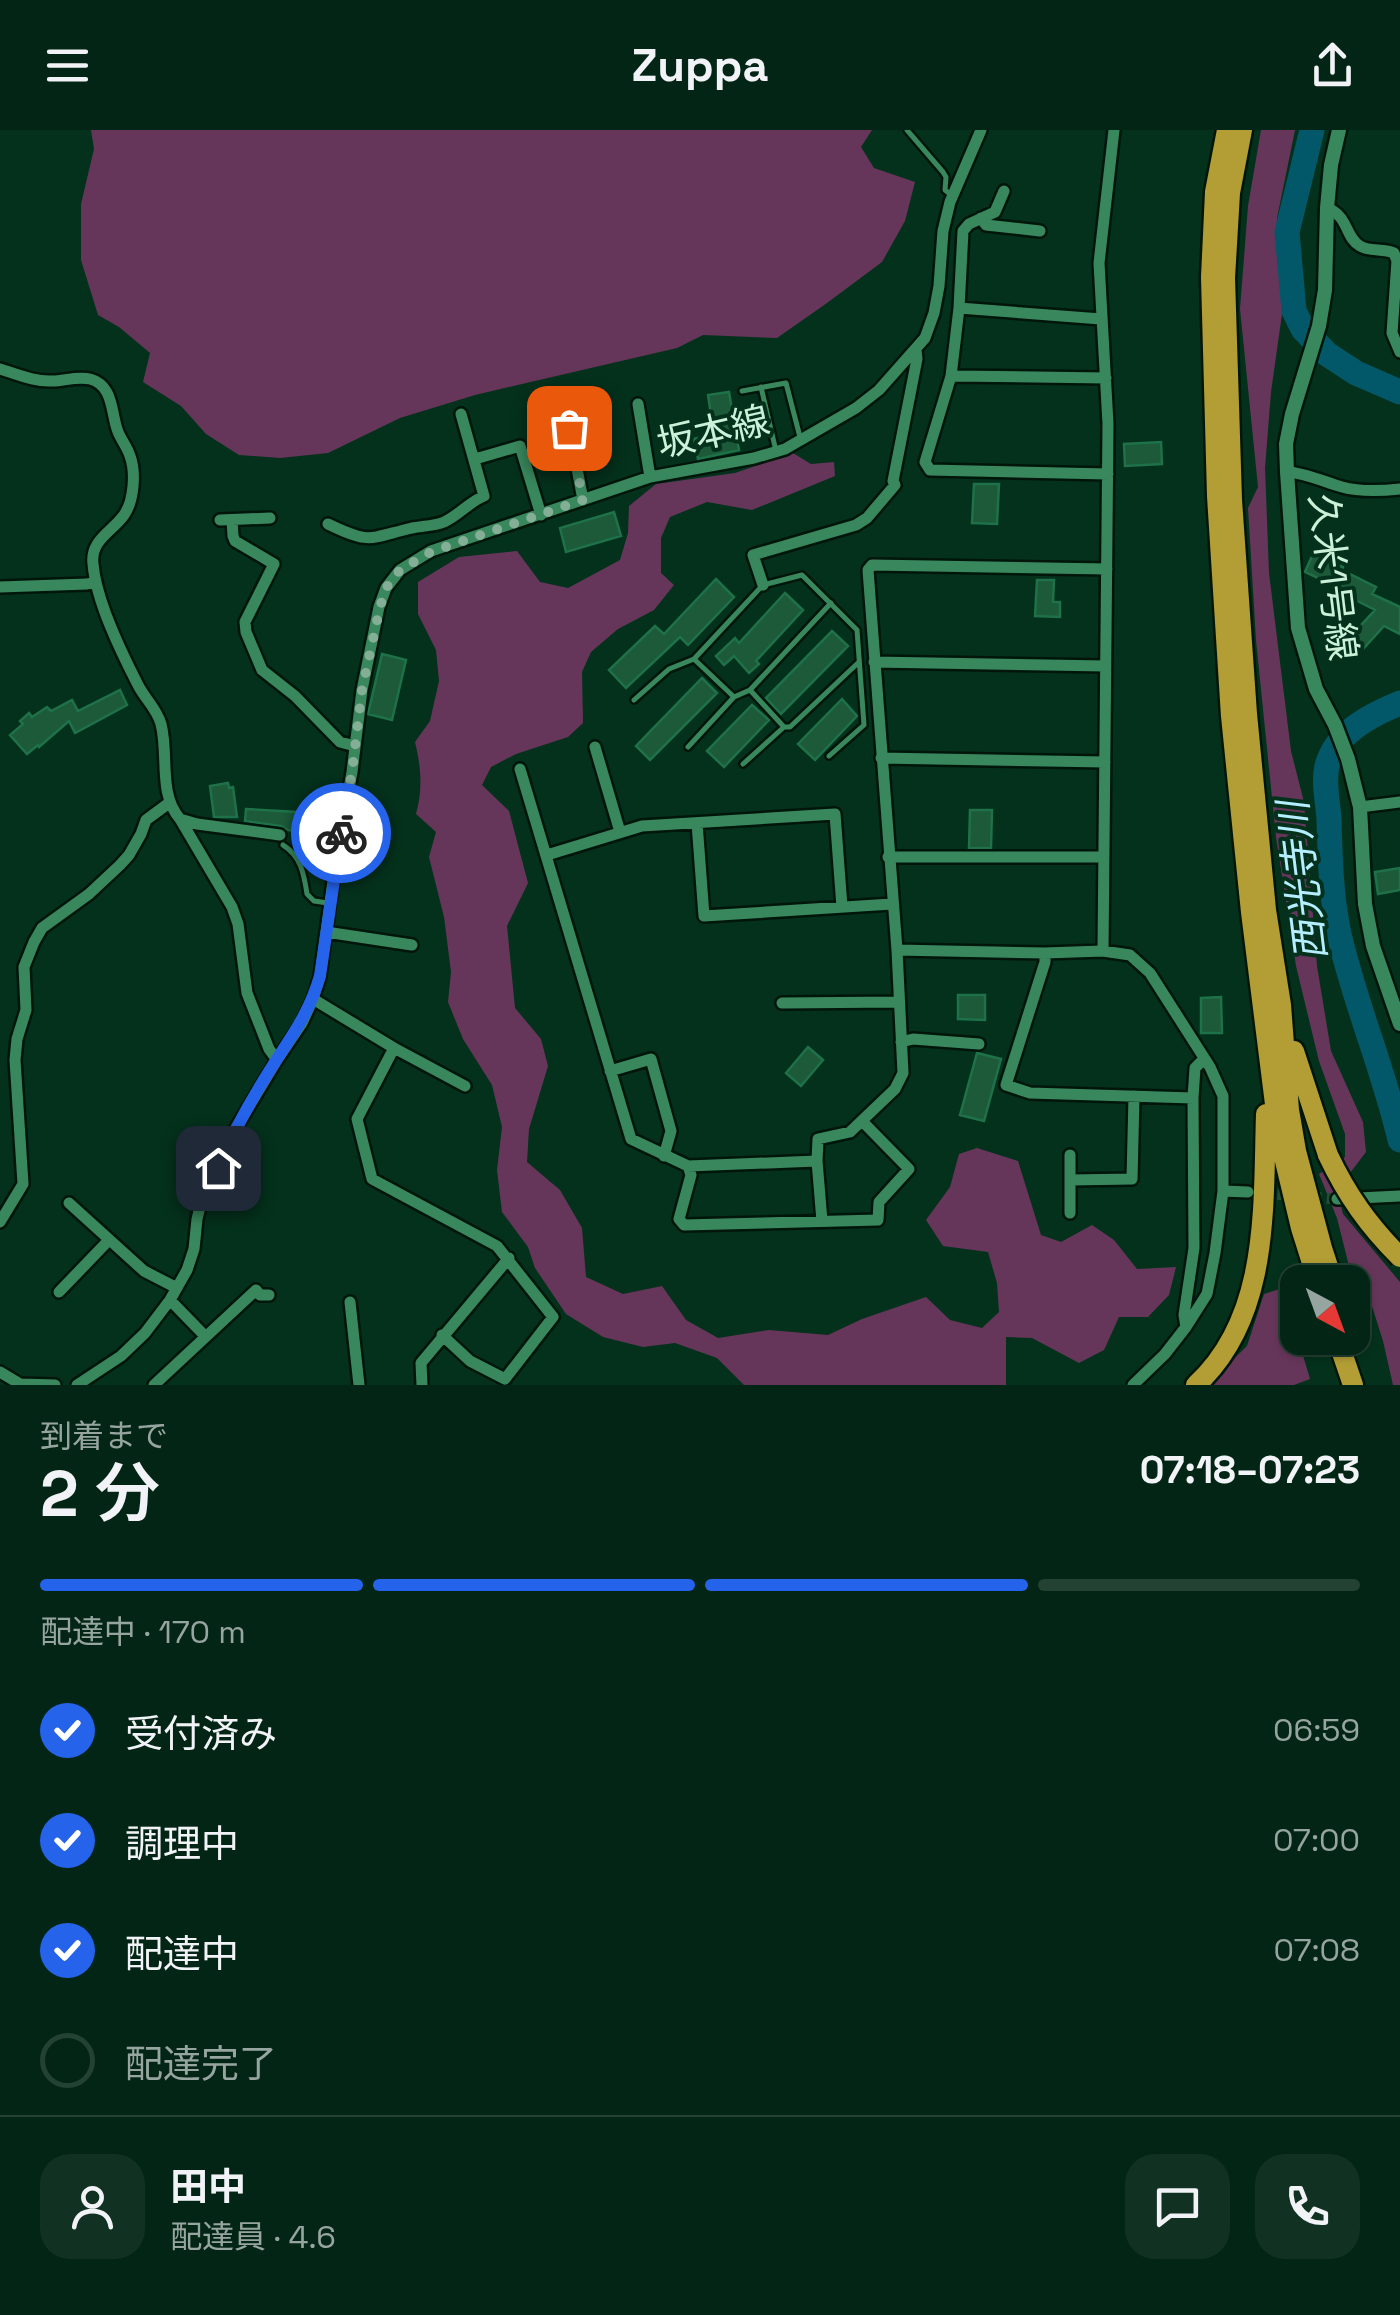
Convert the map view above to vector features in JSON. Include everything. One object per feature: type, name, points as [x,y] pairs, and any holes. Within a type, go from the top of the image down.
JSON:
[{"type":"highway","points":[[1227,130],[1216,192],[1211,277],[1216,496],[1231,716],[1279,1136],[1313,1265]]},
{"type":"highway","points":[[1242,130],[1230,194],[1225,278],[1232,500],[1247,714],[1266,910],[1281,1006],[1289,1110],[1296,1152],[1328,1265]]},
{"type":"highway","points":[[1281,1006],[1304,1087],[1345,1191],[1400,1257]]},
{"type":"highway","points":[[1196,1385],[1230,1341],[1252,1288],[1263,1223],[1269,1051]]},
{"type":"highway","points":[[1343,1355],[1353,1385]]},
{"type":"highway","points":[[1358,1355],[1368,1385]]},
{"type":"street","name":"坂本線","points":[[76,1385],[146,1333],[170,1300],[187,1270],[202,1199],[232,1133],[302,1023],[313,999],[320,976],[362,690],[386,588],[400,570],[431,552],[650,477],[776,452],[856,408],[878,390],[925,338],[939,286],[942,231],[952,195],[981,130]]},
{"type":"street","points":[[1103,951],[1108,474],[1099,263],[1114,130]]},
{"type":"street","name":"久米1号線","points":[[1339,130],[1327,208],[1320,326],[1292,414],[1286,444],[1287,472],[1298,628],[1316,689],[1348,759],[1360,807],[1364,904],[1373,946],[1400,1024]]},
{"type":"street","points":[[1004,191],[995,212],[969,224],[963,232],[952,376],[925,462],[930,470],[1108,474]]},
{"type":"street","points":[[1327,208],[1337,211],[1357,246],[1394,253],[1397,261],[1392,333],[1400,352]]},
{"type":"street","points":[[981,218],[986,224],[1040,232]]},
{"type":"street","points":[[959,308],[1101,318]]},
{"type":"street","points":[[763,585],[753,555],[856,524],[895,485],[916,350]]},
{"type":"street","points":[[0,368],[50,382],[90,379],[102,385],[110,397],[120,438],[134,468],[124,514],[94,548],[96,582],[137,683],[156,709],[161,724],[169,803],[232,907],[247,993],[277,1060]]},
{"type":"street","points":[[952,376],[1106,378]]},
{"type":"street","points":[[638,404],[650,477]]},
{"type":"street","points":[[328,524],[353,536],[380,538],[446,522],[484,496],[461,414]]},
{"type":"street","points":[[569,428],[583,500]]},
{"type":"street","points":[[475,459],[520,446],[542,515]]},
{"type":"street","points":[[1287,472],[1346,488],[1400,488]]},
{"type":"street","points":[[270,518],[226,520],[236,540],[274,564],[245,622],[246,632],[262,670],[295,696],[340,742],[355,746]]},
{"type":"street","points":[[822,1221],[818,1139],[850,1132],[895,1089],[904,1073],[868,570],[872,564],[1107,569]]},
{"type":"street","points":[[0,587],[96,582]]},
{"type":"street","points":[[874,662],[1106,666]]},
{"type":"street","points":[[595,748],[620,832]]},
{"type":"street","points":[[882,758],[1105,762]]},
{"type":"street","points":[[520,770],[631,1139],[688,1166],[817,1160]]},
{"type":"street","points":[[1360,807],[1400,802]]},
{"type":"street","points":[[0,1222],[23,1184],[15,1060],[26,1010],[24,967],[34,942],[42,928],[89,894],[120,865],[146,820],[169,803]]},
{"type":"street","points":[[547,855],[642,826],[834,814],[842,906]]},
{"type":"street","points":[[180,819],[281,840]]},
{"type":"street","points":[[697,823],[704,916],[892,904]]},
{"type":"street","points":[[888,857],[1103,857]]},
{"type":"street","points":[[326,932],[412,944]]},
{"type":"street","points":[[897,950],[1103,951],[1130,955],[1150,973],[1204,1059],[1222,1096],[1223,1191],[1215,1253],[1206,1294],[1165,1354],[1133,1385]]},
{"type":"street","points":[[1045,953],[1006,1085],[1030,1093],[1193,1098]]},
{"type":"street","points":[[313,999],[465,1086]]},
{"type":"street","points":[[782,1004],[898,1002]]},
{"type":"street","points":[[901,1042],[913,1039],[979,1044]]},
{"type":"street","points":[[394,1048],[358,1119],[372,1179],[497,1246],[553,1317],[505,1379],[470,1360],[442,1335]]},
{"type":"street","points":[[610,1071],[651,1058],[672,1131],[664,1156]]},
{"type":"street","points":[[1186,1326],[1184,1316],[1194,1248],[1193,1098],[1196,1068],[1204,1059]]},
{"type":"street","points":[[1071,1180],[1132,1179],[1134,1096]]},
{"type":"street","points":[[688,1166],[691,1175],[679,1219],[684,1225],[878,1220],[879,1202],[909,1169],[862,1122]]},
{"type":"street","points":[[1070,1155],[1070,1213]]},
{"type":"street","points":[[1223,1191],[1248,1192]]},
{"type":"street","points":[[1337,1199],[1400,1196]]},
{"type":"street","points":[[69,1203],[144,1270],[177,1288]]},
{"type":"street","points":[[59,1292],[108,1240]]},
{"type":"street","points":[[422,1385],[421,1363],[508,1258]]},
{"type":"street","points":[[154,1385],[256,1290],[269,1295]]},
{"type":"street","points":[[170,1300],[205,1336]]},
{"type":"street","points":[[350,1302],[359,1385]]},
{"type":"street","points":[[0,1372],[20,1384],[55,1385]]},
{"type":"lane","points":[[906,130],[943,172],[944,190],[952,195]]},
{"type":"lane","points":[[742,390],[786,383],[801,440]]},
{"type":"lane","points":[[761,387],[776,452]]},
{"type":"lane","points":[[634,700],[669,669],[694,659],[763,585],[802,575],[857,630],[864,725],[830,756]]},
{"type":"lane","points":[[688,747],[734,698],[750,690],[830,603]]},
{"type":"lane","points":[[694,659],[734,698]]},
{"type":"lane","points":[[743,764],[784,727],[790,727],[859,662]]},
{"type":"lane","points":[[750,690],[784,727]]},
{"type":"lane","points":[[281,840],[303,868],[306,894],[314,901],[330,904]]},
{"type":"shaded area","points":[[91,130],[872,130],[861,147],[874,168],[915,182],[905,221],[882,262],[777,338],[703,335],[677,348],[475,395],[400,418],[328,453],[280,458],[239,455],[206,434],[181,406],[143,382],[150,353],[98,315],[81,260],[81,204],[94,149]]},
{"type":"shaded area","points":[[1261,130],[1295,130],[1277,218],[1282,314],[1265,468],[1269,573],[1291,751],[1304,802],[1317,966],[1331,1051],[1363,1122],[1366,1152],[1337,1190],[1343,1214],[1400,1282],[1400,1385],[1393,1385],[1370,1301],[1370,1265],[1349,1265],[1337,1218],[1319,1174],[1345,1157],[1345,1134],[1319,1061],[1296,966],[1276,837],[1256,640],[1248,508],[1258,487],[1240,309],[1248,206]]},
{"type":"shaded area","points":[[793,453],[811,464],[834,462],[835,476],[752,510],[707,502],[670,517],[661,538],[661,573],[674,585],[654,610],[618,629],[591,652],[582,672],[583,723],[568,737],[516,754],[491,767],[482,785],[509,811],[528,883],[507,926],[515,1008],[541,1039],[548,1066],[529,1129],[527,1162],[560,1190],[582,1228],[586,1277],[623,1294],[662,1286],[686,1320],[718,1338],[769,1330],[828,1335],[926,1297],[950,1320],[982,1328],[999,1312],[997,1283],[988,1252],[943,1246],[926,1220],[950,1187],[959,1154],[977,1148],[1018,1161],[1041,1235],[1061,1242],[1092,1225],[1114,1240],[1137,1269],[1176,1267],[1169,1295],[1148,1317],[1119,1317],[1104,1350],[1079,1363],[1032,1338],[1006,1337],[1006,1385],[744,1385],[717,1358],[675,1343],[643,1347],[603,1337],[566,1314],[535,1268],[528,1247],[502,1212],[497,1170],[502,1127],[492,1085],[463,1039],[448,1002],[451,972],[444,917],[429,857],[436,832],[416,814],[420,778],[415,742],[430,721],[439,681],[436,650],[418,614],[418,582],[459,557],[517,551],[540,582],[568,588],[620,560],[628,533],[629,506],[656,484],[735,473]]},
{"type":"shaded area","points":[[1280,1289],[1280,1355],[1303,1355],[1310,1379],[1294,1385],[1207,1385],[1247,1346],[1264,1294]]},
{"type":"building","points":[[729,392],[739,450],[698,459],[694,439],[714,434],[708,395]]},
{"type":"building","points":[[1161,442],[1162,464],[1125,466],[1124,444]]},
{"type":"building","points":[[974,484],[999,484],[997,524],[972,523]]},
{"type":"building","points":[[614,512],[621,536],[566,552],[560,528]]},
{"type":"building","points":[[1313,554],[1376,587],[1372,594],[1400,607],[1400,634],[1384,626],[1364,648],[1351,636],[1375,610],[1305,572]]},
{"type":"building","points":[[716,579],[734,597],[688,645],[680,637],[626,688],[609,670],[655,626],[664,634]]},
{"type":"building","points":[[1037,580],[1054,580],[1053,602],[1060,602],[1060,617],[1035,616]]},
{"type":"building","points":[[785,593],[803,610],[756,661],[759,664],[749,673],[734,656],[724,665],[716,656],[735,638],[739,643]]},
{"type":"building","points":[[832,631],[848,646],[781,714],[766,698]]},
{"type":"building","points":[[382,654],[406,660],[392,720],[368,714]]},
{"type":"building","points":[[702,678],[717,693],[650,760],[636,746]]},
{"type":"building","points":[[120,690],[127,705],[75,733],[69,721],[27,754],[10,735],[29,713],[32,717],[47,707],[51,711],[72,700],[78,711]]},
{"type":"building","points":[[842,699],[857,716],[815,760],[798,744]]},
{"type":"building","points":[[752,705],[769,720],[724,767],[707,751]]},
{"type":"building","points":[[228,783],[229,788],[233,787],[237,817],[214,817],[210,786]]},
{"type":"building","points":[[246,809],[297,812],[296,831],[245,821]]},
{"type":"building","points":[[970,810],[992,810],[991,848],[969,848]]},
{"type":"building","points":[[1400,868],[1400,890],[1378,894],[1375,872]]},
{"type":"building","points":[[958,995],[985,995],[985,1020],[958,1019]]},
{"type":"building","points":[[1221,997],[1222,1033],[1201,1033],[1201,998]]},
{"type":"building","points":[[808,1047],[823,1060],[801,1086],[786,1073]]},
{"type":"building","points":[[977,1053],[1001,1059],[984,1121],[960,1115]]},
{"type":"waterway","name":"西光寺川","points":[[1312,130],[1287,232],[1294,311],[1303,329],[1327,354],[1356,373],[1400,392]]},
{"type":"waterway","name":"西光寺川","points":[[1400,703],[1346,734],[1332,754],[1325,778],[1339,934],[1400,1140]]},
{"type":"tunnel","points":[[1261,1193],[1337,1199]]},
{"type":"way so far","points":[[341,833],[362,690],[386,588],[400,570],[431,552],[583,500],[569,428]]},
{"type":"route","points":[[218,1168],[232,1133],[302,1023],[313,999],[320,976],[341,833]]}]
